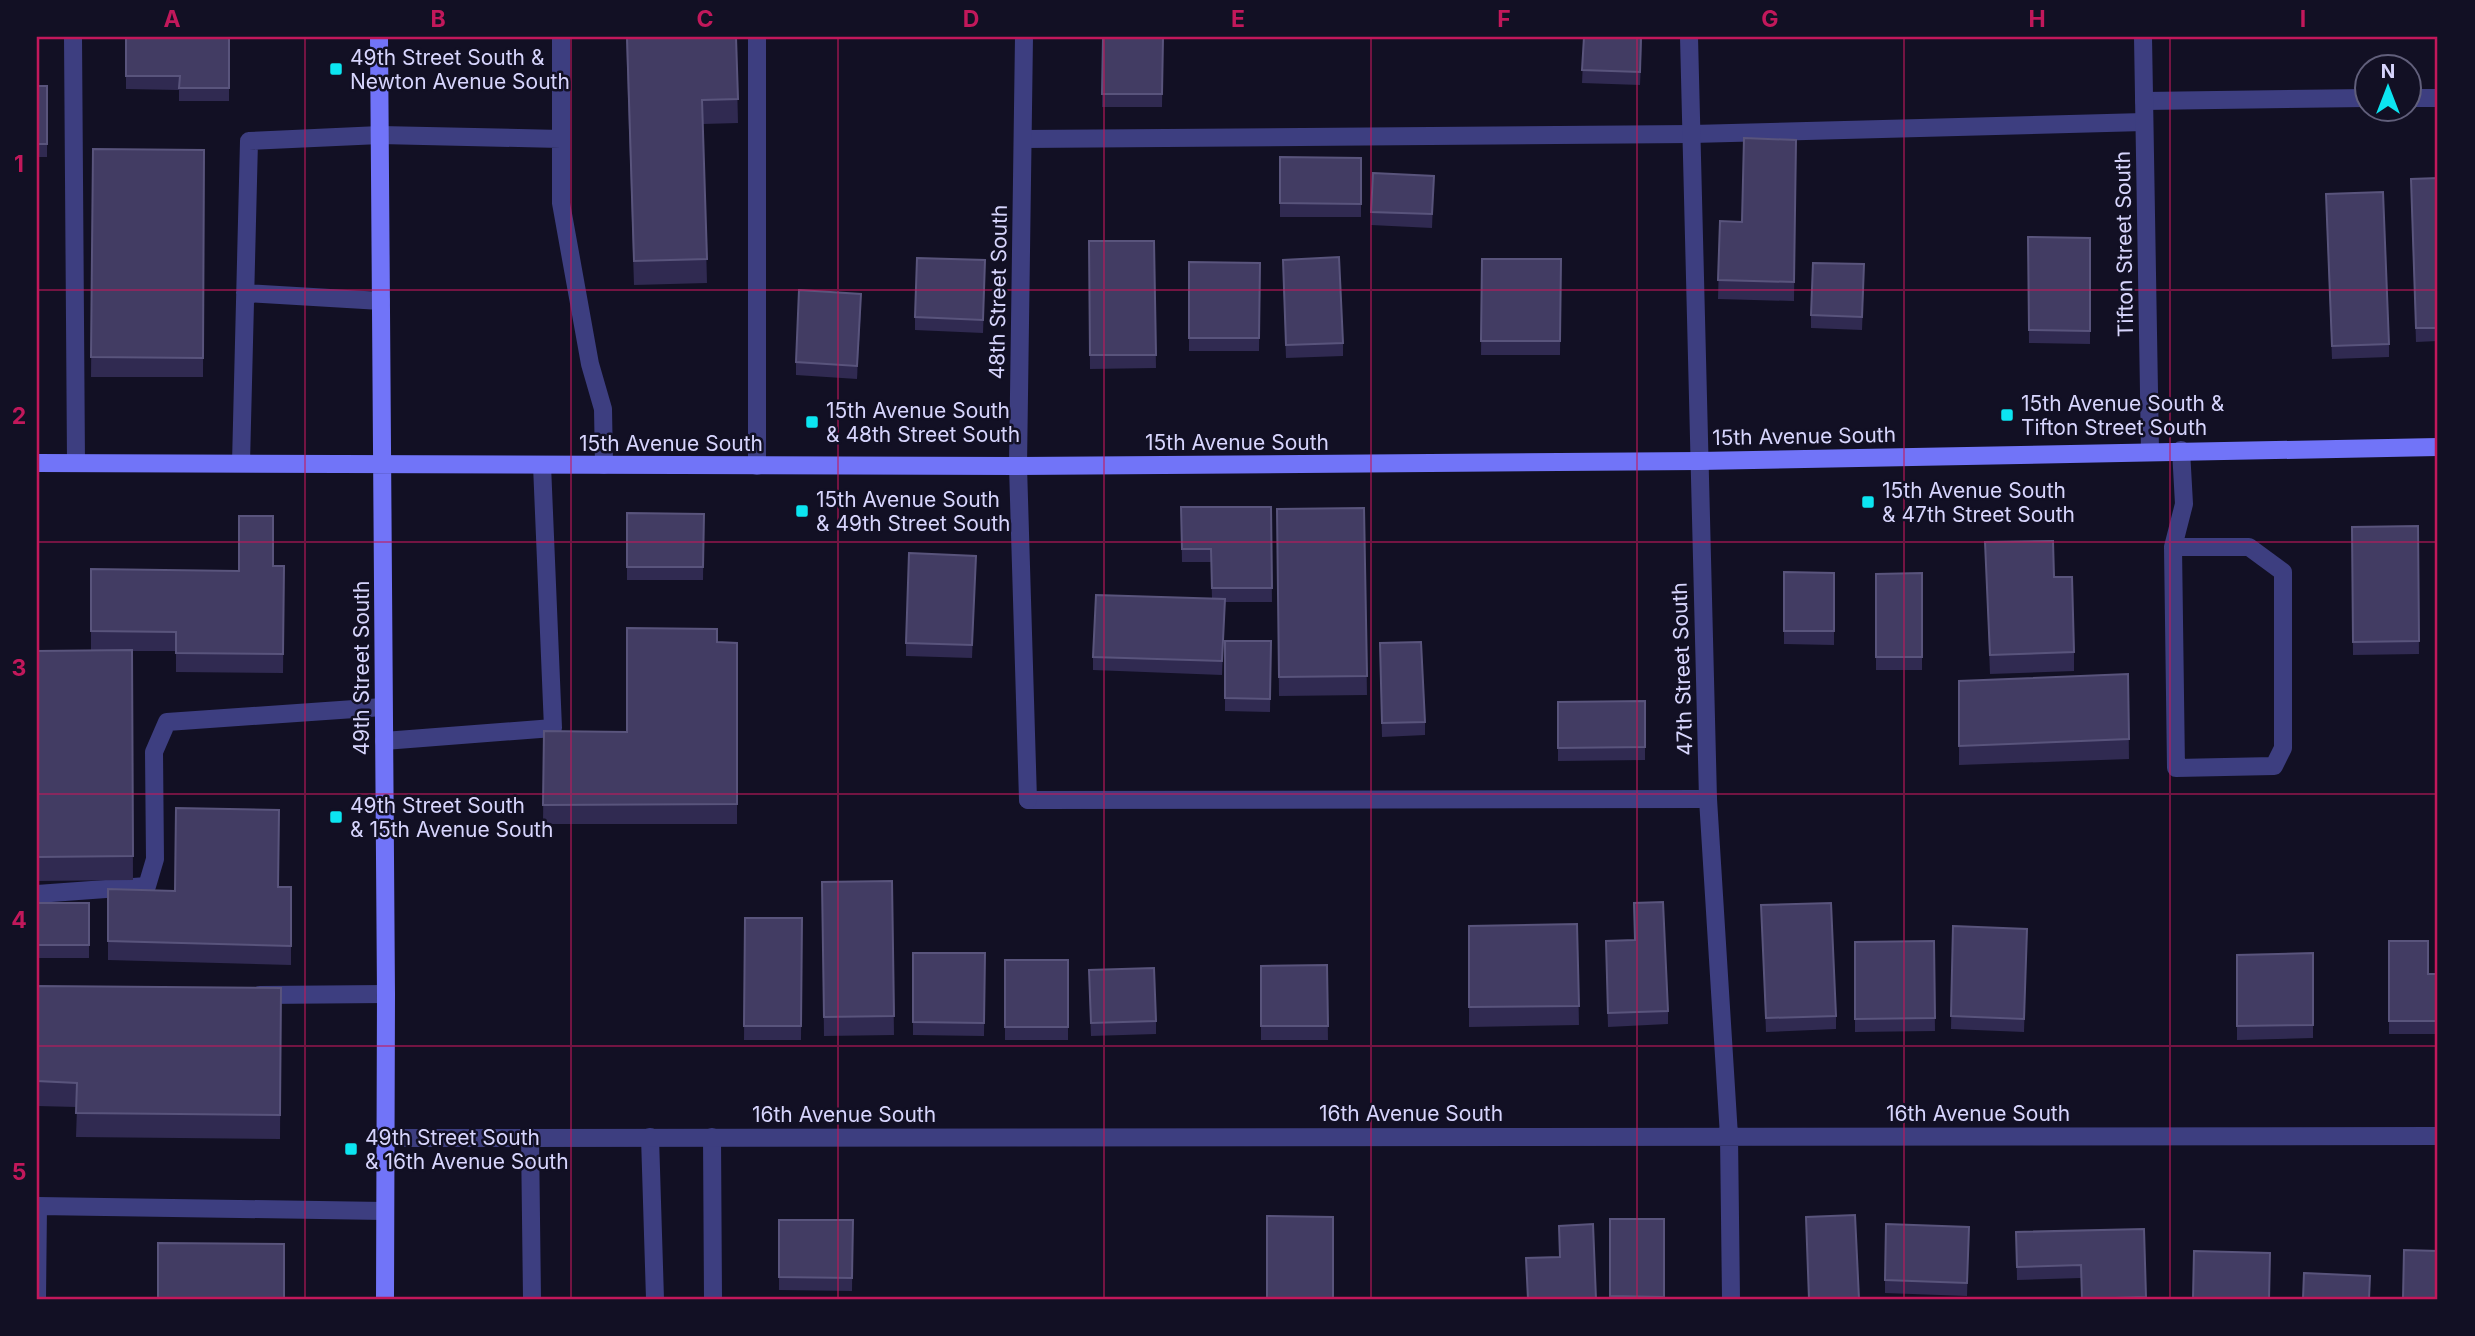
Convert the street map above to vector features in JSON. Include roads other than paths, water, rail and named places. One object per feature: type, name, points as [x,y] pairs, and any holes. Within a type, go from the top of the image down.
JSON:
[{"type":"street","points":[[73,37],[76,462]]},
{"type":"street","name":"49th Street South","points":[[379,37],[386,994],[385,1299]]},
{"type":"street","points":[[561,37],[561,204],[590,364],[603,410],[604,465]]},
{"type":"street","points":[[757,37],[757,466]]},
{"type":"street","name":"48th Street South","points":[[1024,37],[1018,466],[1028,800],[1708,799]]},
{"type":"street","name":"47th Street South","points":[[1689,37],[1708,799],[1729,1136],[1731,1299]]},
{"type":"street","name":"Tifton Street South","points":[[2143,37],[2150,451]]},
{"type":"street","points":[[2144,101],[2352,99]]},
{"type":"street","points":[[1023,139],[1692,134],[2144,122]]},
{"type":"street","points":[[242,463],[248,141],[380,135],[561,139]]},
{"type":"street","points":[[245,293],[381,301]]},
{"type":"street","name":"15th Avenue South","points":[[37,463],[1018,466],[1699,461],[2438,447]]},
{"type":"street","points":[[2173,547],[2249,547],[2283,572],[2283,748],[2274,766],[2176,768],[2173,547],[2184,504],[2181,450]]},
{"type":"street","points":[[384,741],[553,728],[542,465]]},
{"type":"street","points":[[37,894],[147,886],[155,859],[154,752],[167,722],[383,707]]},
{"type":"street","points":[[246,995],[386,994]]},
{"type":"street","name":"16th Avenue South","points":[[384,1138],[2438,1136]]},
{"type":"street","points":[[530,1137],[532,1299]]},
{"type":"street","points":[[650,1137],[655,1299]]},
{"type":"street","points":[[712,1137],[713,1299]]},
{"type":"street","points":[[37,1299],[38,1206],[385,1211]]},
{"type":"place","name":"49th Street South & Newton Avenue South","points":[[336,69]]},
{"type":"place","name":"15th Avenue South & Tifton Street South","points":[[2007,415]]},
{"type":"place","name":"15th Avenue South & 48th Street South","points":[[812,422]]},
{"type":"place","name":"15th Avenue South & 47th Street South","points":[[1868,502]]},
{"type":"place","name":"15th Avenue South & 49th Street South","points":[[802,511]]},
{"type":"place","name":"49th Street South & 15th Avenue South","points":[[336,817]]},
{"type":"place","name":"49th Street South & 16th Avenue South","points":[[351,1149]]}]
